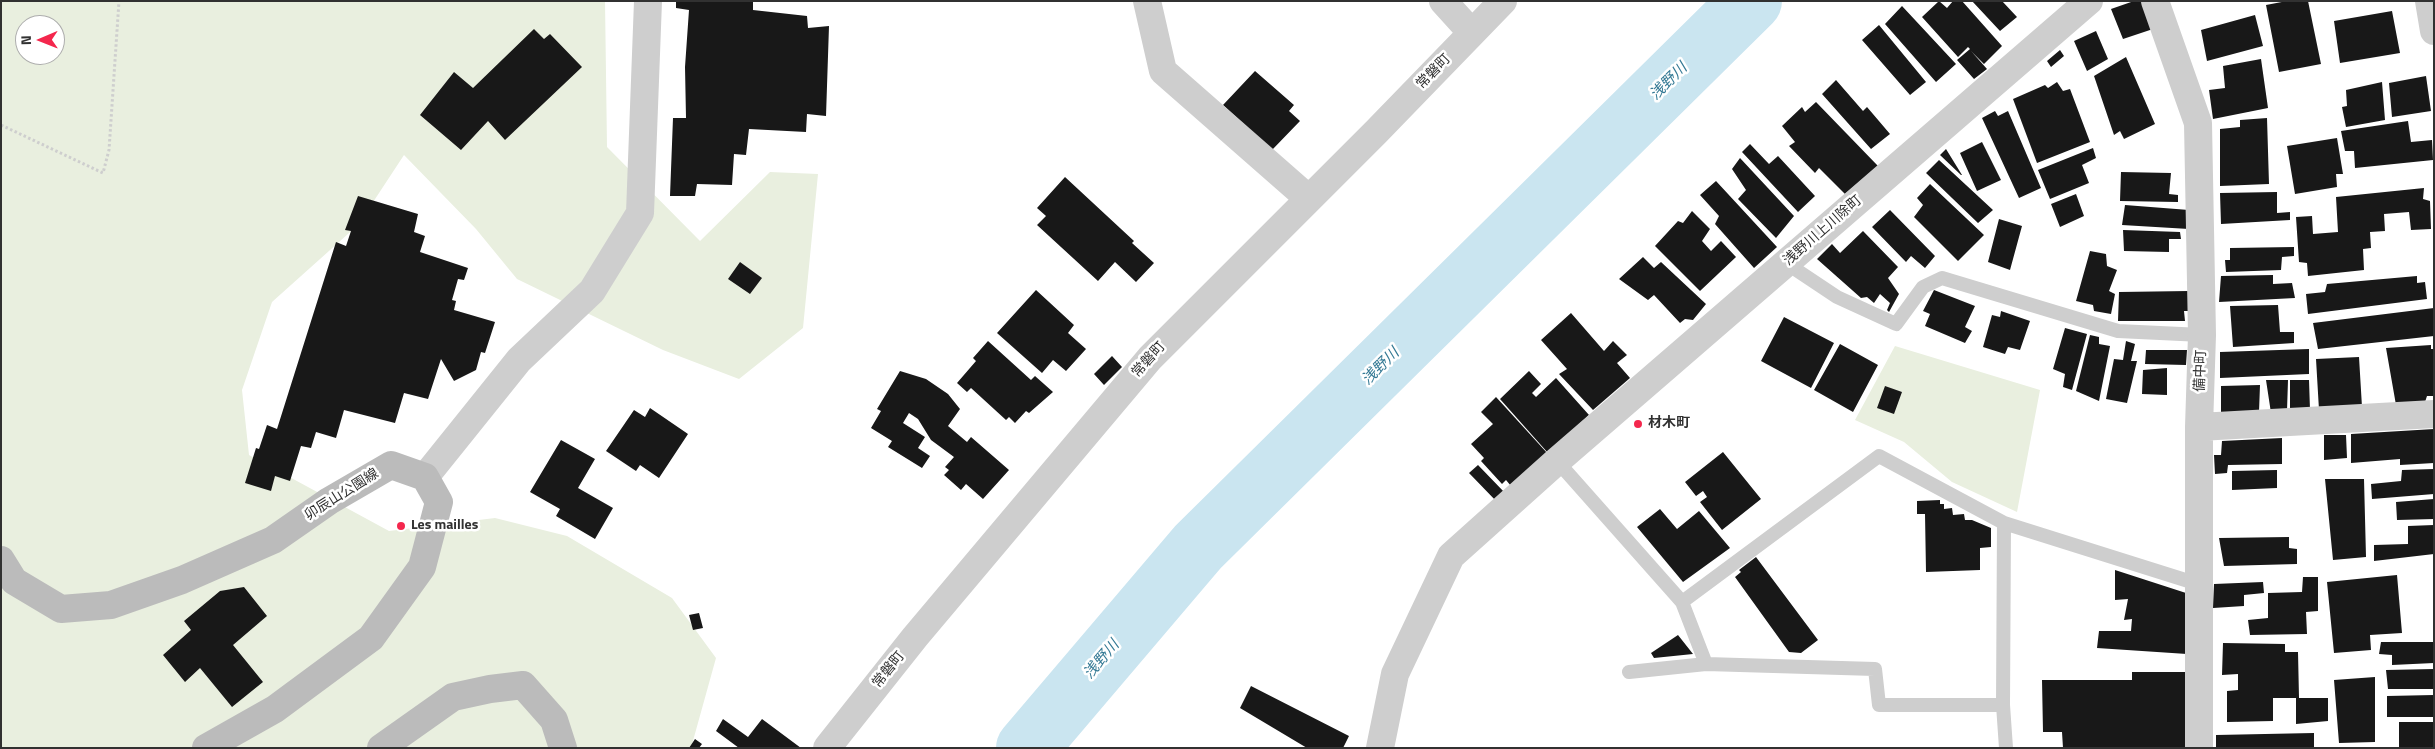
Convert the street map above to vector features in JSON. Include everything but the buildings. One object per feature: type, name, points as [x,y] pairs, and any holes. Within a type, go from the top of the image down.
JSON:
[{"type":"street","points":[[206,748],[275,709],[371,638],[422,567],[439,502],[425,478],[519,360],[592,291],[640,213],[648,1]]},
{"type":"street","points":[[1147,1],[1163,71],[1309,199]]},
{"type":"street","points":[[1443,1],[1472,33]]},
{"type":"street","name":"常磐町","points":[[827,748],[915,637],[1150,358],[1503,1]]},
{"type":"street","name":"浅野川上川除町","points":[[1380,748],[1395,674],[1451,556],[1557,460],[2089,1]]},
{"type":"street","name":"備中町","points":[[2155,1],[2198,123],[2202,335],[2199,426],[2199,748]]},
{"type":"street","points":[[2429,1],[2434,30]]},
{"type":"street","points":[[2199,426],[2434,414]]},
{"type":"street","name":"卯辰山公園線","points":[[1,560],[14,580],[61,609],[111,605],[182,580],[273,540],[391,465],[425,478]]},
{"type":"street","points":[[381,748],[454,697],[490,689],[523,685],[554,720],[563,748]]},
{"type":"lane","points":[[1786,263],[1837,297],[1896,324],[1923,287],[1942,278],[2118,331],[2202,335]]},
{"type":"lane","points":[[1682,602],[1879,456],[2004,523],[2198,584]]},
{"type":"lane","points":[[1557,460],[1682,602],[1706,664]]},
{"type":"lane","points":[[2004,523],[2003,704],[2006,748]]},
{"type":"lane","points":[[1629,672],[1706,664],[1875,669],[1880,705],[2003,704]]},
{"type":"path","points":[[1,125],[103,173],[109,150],[119,1]]},
{"type":"green space","points":[[1,1],[605,1],[607,147],[700,241],[770,172],[818,174],[803,328],[739,379],[663,350],[517,279],[476,229],[404,155],[358,225],[272,302],[242,390],[249,455],[389,531],[495,518],[567,536],[672,598],[716,658],[691,748],[1,748]]},
{"type":"green space","points":[[1895,346],[2040,390],[2017,512],[1952,482],[1904,442],[1855,420]]},
{"type":"waterway","name":"浅野川","points":[[1027,748],[1198,547],[1751,1]]},
{"type":"place","name":"材木町","points":[[1638,424]]},
{"type":"place","name":"Les mailles","points":[[401,526]]}]
